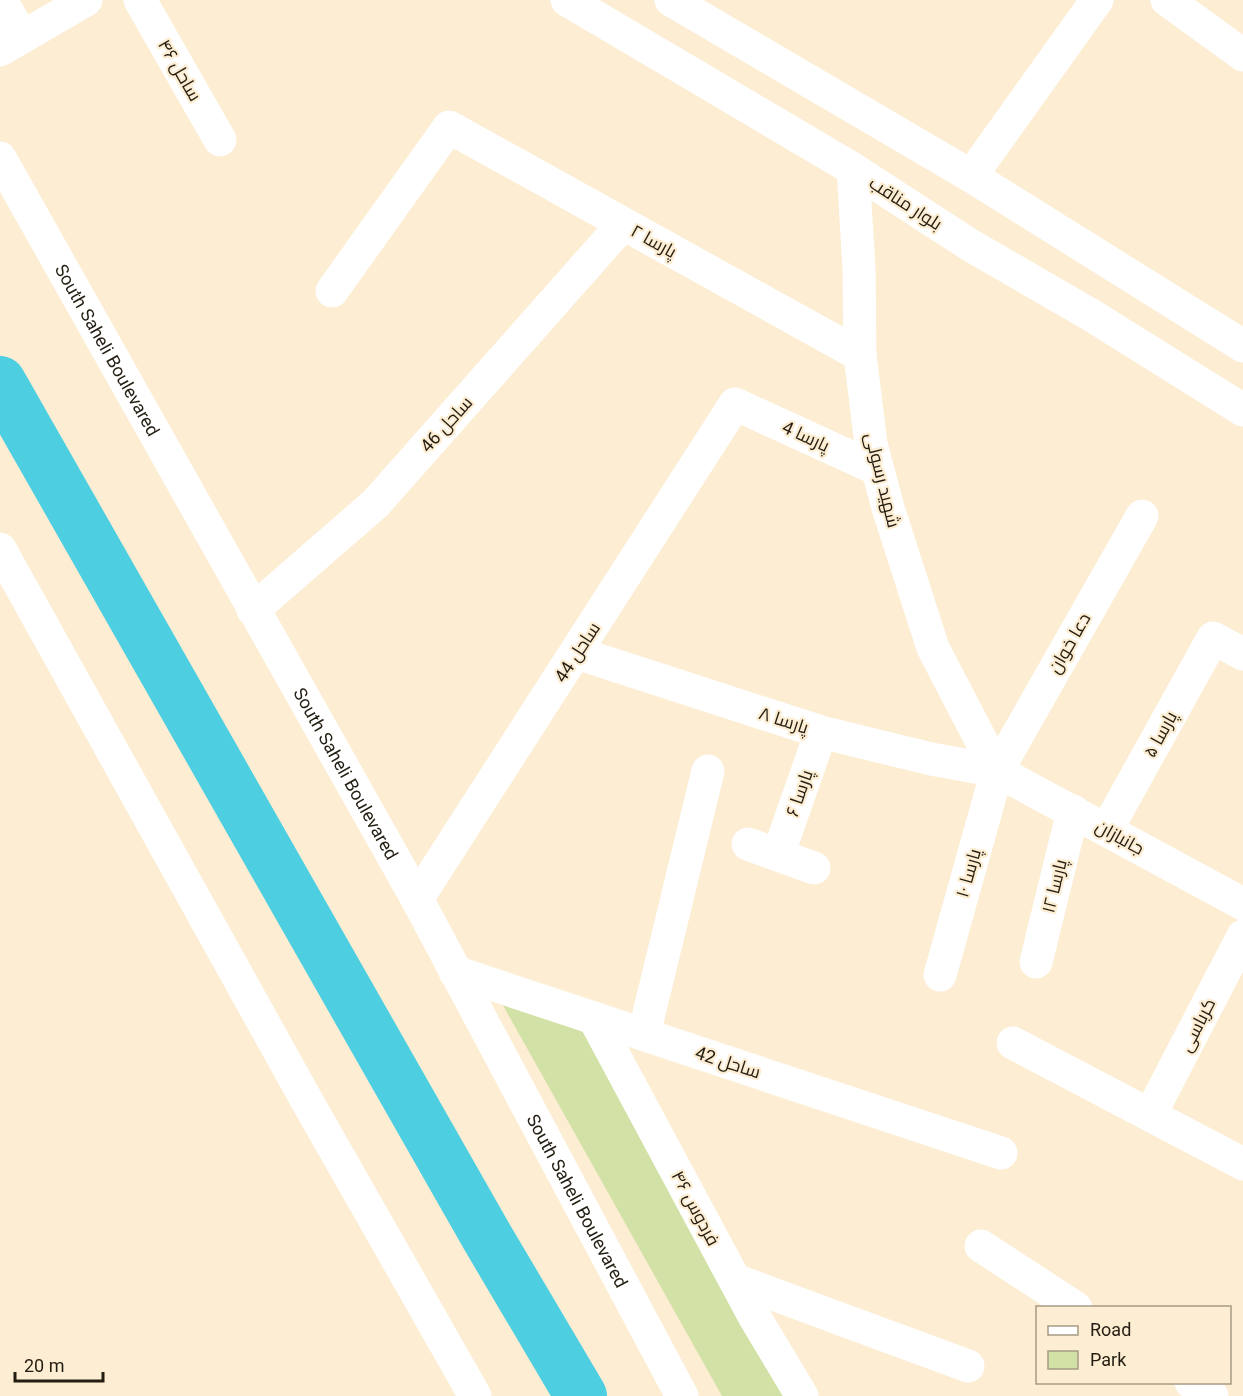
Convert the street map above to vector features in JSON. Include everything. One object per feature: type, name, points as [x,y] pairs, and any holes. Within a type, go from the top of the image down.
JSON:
[{"type":"street","points":[[1,0],[11,44],[86,0]]},
{"type":"street","name":"ساحل ۴۶","points":[[140,0],[220,140]]},
{"type":"street","name":"بلوار مناقب","points":[[567,0],[853,169],[970,245],[1091,315],[1243,410]]},
{"type":"street","points":[[671,0],[971,176],[1243,346]]},
{"type":"street","points":[[971,176],[1097,0]]},
{"type":"street","points":[[1167,0],[1243,55]]},
{"type":"street","name":"پارسا ۲","points":[[332,291],[449,127],[860,355]]},
{"type":"street","name":"South Saheli Boulevared","points":[[0,158],[417,900],[682,1396]]},
{"type":"street","name":"شهید رسولی","points":[[853,169],[859,268],[860,355],[871,444],[903,557],[933,648],[997,771]]},
{"type":"street","name":"ساحل 46","points":[[253,610],[376,503],[623,224]]},
{"type":"street","name":"پارسا 4","points":[[735,404],[878,469]]},
{"type":"street","name":"ساحل 44","points":[[417,900],[735,404]]},
{"type":"street","name":"دعا خوان","points":[[997,771],[1142,516]]},
{"type":"street","points":[[0,549],[475,1396]]},
{"type":"street","name":"پارسا ۵","points":[[1107,830],[1213,638],[1243,654]]},
{"type":"street","name":"پارسا ۸","points":[[577,653],[821,732],[931,759],[997,771]]},
{"type":"street","name":"پارسا ۶","points":[[814,868],[763,849],[821,732]]},
{"type":"street","points":[[644,1034],[708,771]]},
{"type":"street","name":"جانبازان","points":[[997,771],[1243,904]]},
{"type":"street","name":"پارسا ۱۰","points":[[940,975],[997,771]]},
{"type":"street","name":"پارسا ۱۲","points":[[1036,962],[1073,811]]},
{"type":"street","name":"کرباسی","points":[[1150,1115],[1243,936]]},
{"type":"street","name":"ساحل 42","points":[[456,972],[1001,1153]]},
{"type":"street","name":"فردوس ۴۶","points":[[594,1018],[735,1280],[802,1396]]},
{"type":"street","points":[[1013,1043],[1243,1164]]},
{"type":"street","points":[[981,1246],[1073,1306]]},
{"type":"street","points":[[735,1280],[968,1365]]},
{"type":"street","points":[[1193,1384],[1212,1396]]},
{"type":"green space","points":[[500,1000],[582,1024],[791,1396],[722,1396]]},
{"type":"waterway","points":[[0,382],[487,1237],[581,1396]]}]
